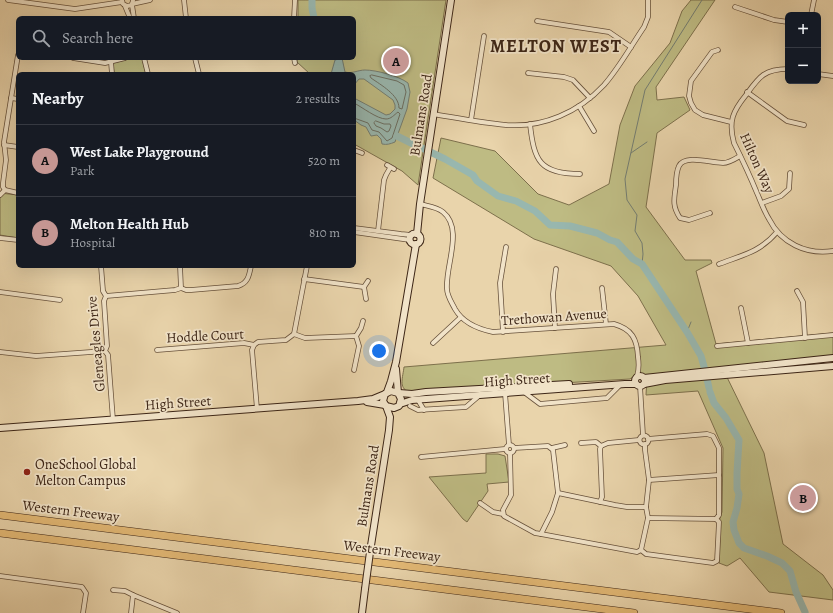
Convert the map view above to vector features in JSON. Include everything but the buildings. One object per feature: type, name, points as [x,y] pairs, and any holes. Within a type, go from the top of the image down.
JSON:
[{"type":"highway","name":"Western Freeway","points":[[0,515],[781,613]]},
{"type":"highway","points":[[0,533],[634,613]]},
{"type":"main road","name":"Bulmans Road","points":[[413,236],[420,204],[451,0]]},
{"type":"main road","points":[[396,362],[398,393],[401,399],[399,405],[394,408],[386,406],[383,399],[391,381],[396,362],[416,244],[421,240],[420,236],[413,236],[412,243],[416,244]]},
{"type":"main road","name":"High Street","points":[[399,405],[418,400],[620,384],[833,358]]},
{"type":"main road","name":"High Street","points":[[398,393],[412,394],[426,392],[665,380],[833,366]]},
{"type":"main road","points":[[386,393],[394,391],[398,393]]},
{"type":"main road","name":"High Street","points":[[0,428],[358,401],[373,399],[386,393]]},
{"type":"main road","name":"High Street","points":[[358,401],[373,402],[386,406]]},
{"type":"main road","name":"Bulmans Road","points":[[389,430],[399,405]]},
{"type":"main road","name":"Bulmans Road","points":[[362,613],[367,570],[389,430],[390,417],[386,406]]},
{"type":"street","points":[[8,0],[75,9],[123,3],[127,6],[133,3],[150,0]]},
{"type":"street","points":[[184,0],[186,16]]},
{"type":"street","points":[[294,16],[295,0]]},
{"type":"street","points":[[434,114],[506,125],[530,124],[554,119],[579,106],[604,85],[631,47],[644,27],[648,17],[648,0]]},
{"type":"street","points":[[812,12],[814,0]]},
{"type":"street","points":[[123,3],[128,10],[130,16]]},
{"type":"street","points":[[133,3],[134,16]]},
{"type":"street","points":[[735,7],[774,20],[785,22]]},
{"type":"street","points":[[537,21],[609,32],[631,47]]},
{"type":"street","points":[[471,120],[484,36]]},
{"type":"street","points":[[718,50],[712,52],[691,81],[689,96],[695,110],[703,115],[731,122]]},
{"type":"street","points":[[5,190],[2,183],[6,160],[4,145],[17,60]]},
{"type":"street","points":[[85,60],[104,63],[118,60]]},
{"type":"street","points":[[144,60],[148,72]]},
{"type":"street","points":[[196,60],[198,72]]},
{"type":"street","points":[[111,62],[112,72]]},
{"type":"street","name":"Hilton Way","points":[[785,69],[779,69],[758,78],[735,108],[731,122],[731,132],[740,156],[769,219],[777,232],[790,243],[804,250],[816,253],[833,251]]},
{"type":"street","points":[[528,73],[564,77],[573,80],[590,98]]},
{"type":"street","points":[[821,74],[833,76]]},
{"type":"street","points":[[747,92],[787,121],[804,125]]},
{"type":"street","points":[[11,98],[16,99]]},
{"type":"street","points":[[579,106],[594,131]]},
{"type":"street","points":[[530,124],[534,150],[543,164],[555,172],[580,174]]},
{"type":"street","points":[[4,145],[16,147]]},
{"type":"street","points":[[356,151],[362,153]]},
{"type":"street","points":[[710,213],[689,220],[680,218],[674,201],[677,170],[679,165],[686,160],[725,163],[740,156]]},
{"type":"street","points":[[378,231],[384,180],[390,168]]},
{"type":"street","points":[[762,203],[781,196],[789,189],[790,173]]},
{"type":"street","points":[[5,190],[16,193]]},
{"type":"street","points":[[0,195],[5,190]]},
{"type":"street","points":[[420,204],[439,209],[447,216],[452,224],[453,238],[447,290],[460,318],[433,343]]},
{"type":"street","points":[[356,228],[413,236]]},
{"type":"street","points":[[356,232],[413,236]]},
{"type":"street","points":[[719,264],[758,250],[770,241],[777,232]]},
{"type":"street","points":[[0,238],[16,240]]},
{"type":"street","points":[[503,332],[500,283],[506,247]]},
{"type":"street","name":"Gleneagles Drive","points":[[101,268],[103,291],[106,296],[104,301],[106,351],[108,356],[113,420]]},
{"type":"street","points":[[180,268],[181,288]]},
{"type":"street","points":[[106,296],[175,290],[181,288],[191,290],[238,286],[244,284],[247,280],[250,268]]},
{"type":"street","points":[[307,268],[294,334],[305,338],[356,336]]},
{"type":"street","points":[[555,328],[552,294],[556,270]]},
{"type":"street","points":[[304,279],[364,287]]},
{"type":"street","points":[[366,299],[364,287],[368,281]]},
{"type":"street","points":[[602,288],[606,324]]},
{"type":"street","points":[[797,291],[803,302],[805,338]]},
{"type":"street","points":[[0,292],[60,300]]},
{"type":"street","points":[[741,308],[748,343]]},
{"type":"street","name":"Trethowan Avenue","points":[[460,318],[484,330],[503,332],[606,324],[622,326],[631,334],[638,346],[643,435]]},
{"type":"street","points":[[354,370],[359,346],[356,336],[363,321]]},
{"type":"street","name":"Hoddle Court","points":[[157,350],[244,343],[254,345],[258,342],[286,340],[294,334]]},
{"type":"street","points":[[717,346],[833,335]]},
{"type":"street","points":[[254,345],[252,350],[257,409]]},
{"type":"street","points":[[0,352],[36,356],[106,351]]},
{"type":"street","points":[[524,392],[540,404],[553,403],[607,398],[620,384]]},
{"type":"street","points":[[421,457],[506,449],[506,446],[509,445],[505,393]]},
{"type":"street","points":[[410,406],[414,409],[424,410],[466,407],[480,395]]},
{"type":"street","points":[[418,400],[424,410]]},
{"type":"street","points":[[640,440],[640,437],[643,435],[648,439],[713,436],[719,448],[719,515],[716,519]]},
{"type":"street","points":[[641,550],[648,518],[646,507],[649,480],[645,456],[645,444],[648,439]]},
{"type":"street","points":[[640,440],[642,444],[645,444]]},
{"type":"street","points":[[601,446],[608,443],[640,440]]},
{"type":"street","points":[[581,443],[596,442],[601,446]]},
{"type":"street","points":[[509,445],[513,446],[514,448],[542,446],[552,448],[565,444]]},
{"type":"street","points":[[600,502],[602,497],[601,446]]},
{"type":"street","points":[[503,514],[503,510],[511,495],[510,453],[514,448]]},
{"type":"street","points":[[541,534],[552,512],[558,493],[552,448]]},
{"type":"street","points":[[506,449],[510,453]]},
{"type":"street","points":[[649,480],[719,476]]},
{"type":"street","points":[[558,493],[627,507],[646,507]]},
{"type":"street","points":[[480,502],[493,512],[503,514],[507,518],[541,534],[637,552],[641,550]]},
{"type":"street","points":[[648,518],[716,519]]},
{"type":"street","points":[[641,550],[646,554],[713,563],[717,561],[719,522],[716,519]]},
{"type":"street","points":[[0,576],[82,587],[86,593],[83,613]]},
{"type":"street","points":[[113,590],[125,591],[171,612],[177,613]]},
{"type":"street","points":[[131,613],[133,595]]},
{"type":"shaded area","points":[[298,0],[446,0],[418,185],[402,171],[356,145],[356,72],[308,72],[297,62],[297,60],[356,60],[356,16],[298,16]]},
{"type":"shaded area","points":[[691,0],[715,0],[656,87],[657,100],[684,97],[690,110],[657,133],[646,207],[685,260],[711,260],[712,263],[696,271],[716,344],[833,333],[833,358],[723,369],[764,453],[783,544],[823,575],[833,590],[833,600],[769,592],[740,558],[727,566],[719,563],[719,521],[722,512],[723,448],[698,391],[646,395],[647,376],[645,375],[636,376],[630,379],[409,392],[403,388],[402,385],[404,367],[666,345],[638,296],[611,266],[534,239],[433,178],[441,138],[495,151],[538,194],[569,205],[609,184],[620,125],[635,86],[670,43],[682,11]]},
{"type":"shaded area","points":[[125,60],[142,60],[146,72],[114,72],[113,63]]},
{"type":"shaded area","points":[[0,193],[16,195],[16,238],[0,235]]},
{"type":"shaded area","points":[[486,454],[498,454],[505,456],[509,482],[487,484],[488,491],[467,522],[429,477],[486,473]]},
{"type":"water","points":[[335,60],[342,60],[345,72],[332,72]]},
{"type":"water","points":[[365,70],[387,74],[408,83],[410,92],[407,109],[395,142],[382,144],[381,139],[377,135],[371,136],[366,127],[356,121],[356,99],[386,115],[390,114],[395,109],[393,100],[364,79],[359,79],[356,83],[355,72]]},
{"type":"waterway","points":[[312,0],[314,16]]},
{"type":"waterway","points":[[642,264],[642,243],[635,231],[637,215],[627,200],[625,179],[645,90],[702,0]]},
{"type":"waterway","points":[[397,136],[417,146]]},
{"type":"waterway","points":[[631,153],[647,142]]},
{"type":"waterway","points":[[422,148],[473,175],[477,181],[498,196],[516,201],[535,211],[550,225],[570,226],[597,233],[617,242],[633,259],[642,264],[687,332],[701,356],[705,370]]},
{"type":"waterway","points":[[687,332],[691,322]]},
{"type":"waterway","points":[[707,379],[709,388]]},
{"type":"waterway","points":[[710,392],[714,403],[726,418],[739,440],[737,473],[737,489],[739,494],[733,522],[734,530],[739,543],[744,548],[782,563],[790,571],[796,592],[805,612]]},
{"type":"place","name":"West Lake Playground","points":[[396,61]]},
{"type":"place","name":"OneSchool Global Melton Campus","points":[[27,472]]},
{"type":"place","name":"Melton Health Hub","points":[[803,498]]},
{"type":"district","name":"MELTON WEST","points":[[556,46]]}]
